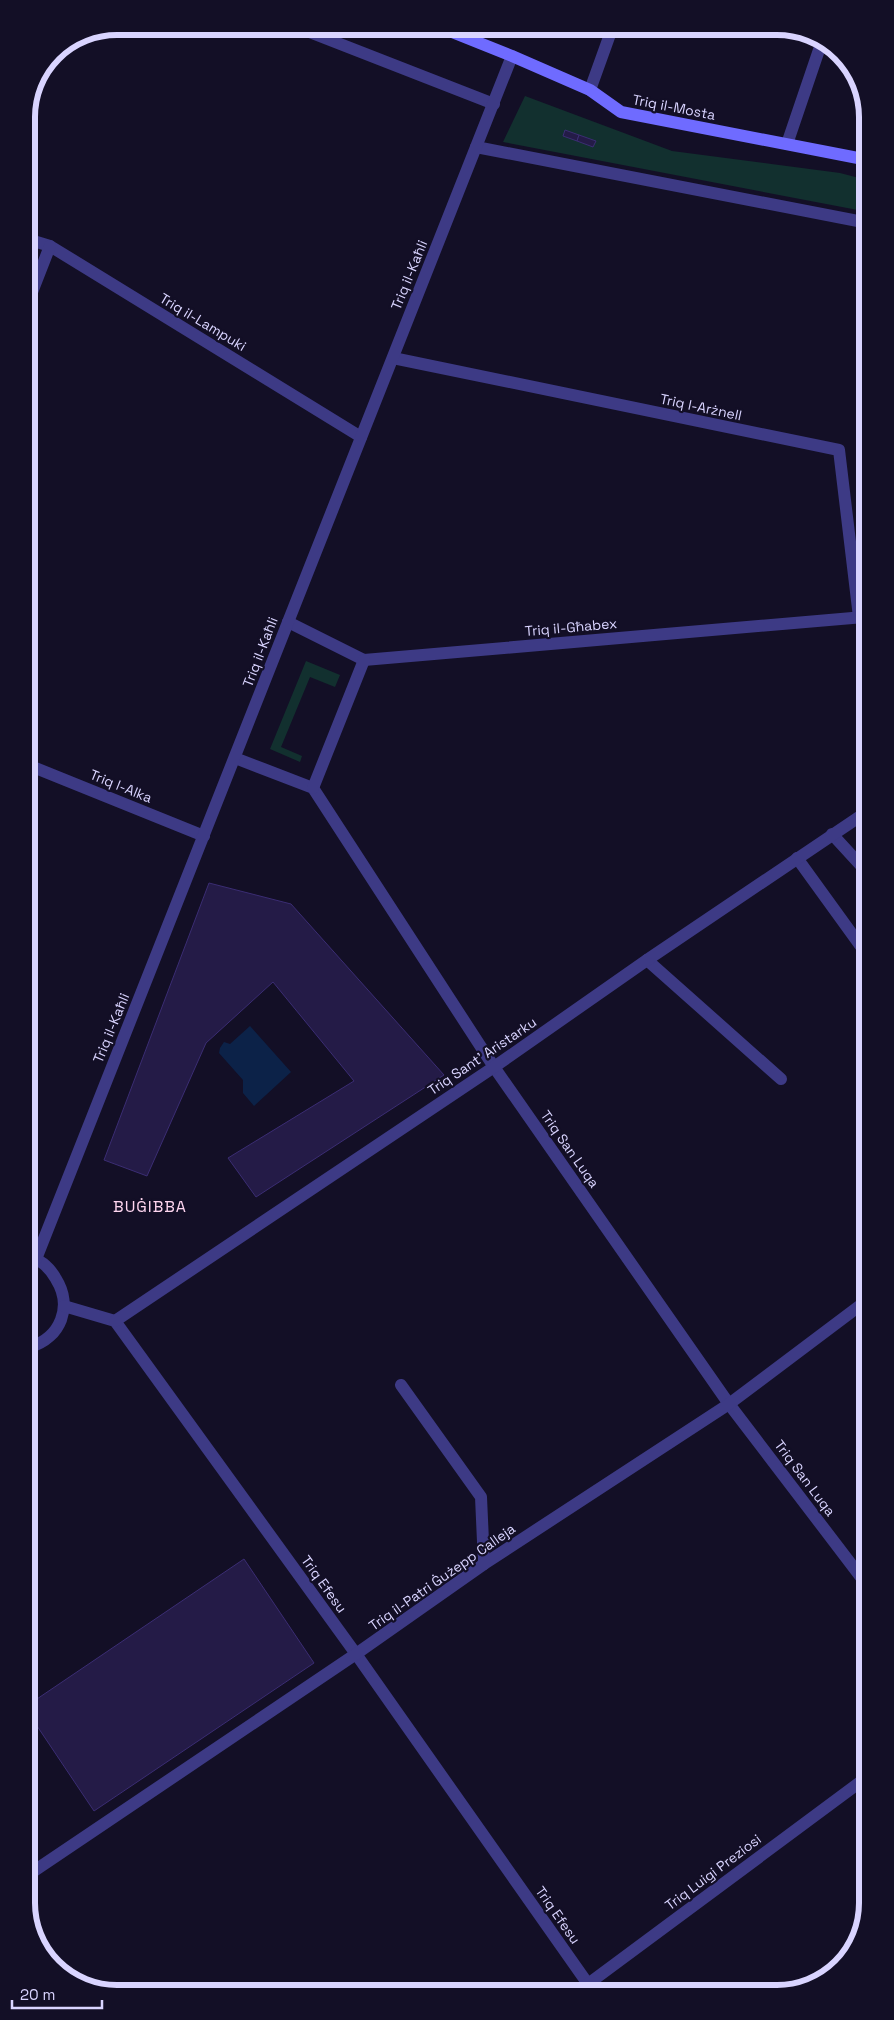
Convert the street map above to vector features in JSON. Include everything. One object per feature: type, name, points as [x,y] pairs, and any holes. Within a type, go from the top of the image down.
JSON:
[{"type":"street","points":[[317,35],[494,104]]},
{"type":"street","name":"Triq il-Mosta","points":[[460,35],[590,90],[621,112],[859,158]]},
{"type":"street","points":[[590,90],[610,35]]},
{"type":"street","points":[[787,144],[820,47]]},
{"type":"street","name":"Triq il-Kaħli","points":[[35,1251],[204,836],[512,56]]},
{"type":"street","points":[[476,147],[859,221]]},
{"type":"street","name":"Triq il-Lampuki","points":[[35,241],[50,246],[361,437]]},
{"type":"street","points":[[35,284],[50,246]]},
{"type":"street","name":"Triq l-Arżnell","points":[[393,358],[839,450],[859,602]]},
{"type":"street","name":"Triq il-Għabex","points":[[364,660],[859,617]]},
{"type":"street","points":[[235,758],[313,788],[364,660],[288,622]]},
{"type":"street","name":"Triq l-Alka","points":[[35,768],[204,836]]},
{"type":"street","name":"Triq San Luqa","points":[[313,788],[494,1067],[729,1404],[859,1574]]},
{"type":"street","name":"Triq Sant' Aristarku","points":[[114,1321],[494,1067],[647,960],[859,818]]},
{"type":"street","points":[[832,834],[859,863]]},
{"type":"street","points":[[797,858],[859,944]]},
{"type":"street","points":[[647,960],[781,1079]]},
{"type":"street","name":"Triq il-Kaħli","points":[[35,1260],[50,1268],[63,1289],[64,1306]]},
{"type":"street","points":[[35,1346],[41,1344],[54,1333],[62,1318],[64,1306],[114,1321]]},
{"type":"street","name":"Triq il-Patri Ġużepp Calleja","points":[[35,1870],[356,1654],[484,1564],[729,1404],[859,1306]]},
{"type":"street","name":"Triq Efesu","points":[[114,1321],[356,1654],[588,1984]]},
{"type":"street","points":[[401,1385],[481,1497],[484,1564]]},
{"type":"street","name":"Triq Luigi Preziosi","points":[[588,1984],[859,1782]]},
{"type":"green space","points":[[525,96],[672,151],[840,173],[859,178],[859,210],[503,142]]},
{"type":"green space","points":[[306,661],[340,675],[335,687],[310,677],[281,747],[302,756],[300,762],[270,749]]},
{"type":"water","points":[[250,1026],[291,1072],[254,1106],[243,1093],[243,1080],[219,1053],[224,1042],[230,1044]]},
{"type":"building","points":[[565,130],[579,135],[577,141],[563,136]]},
{"type":"building","points":[[579,135],[596,141],[593,147],[577,141]]},
{"type":"building","points":[[209,883],[291,904],[444,1075],[256,1197],[228,1158],[354,1081],[273,982],[206,1043],[147,1176],[104,1160]]},
{"type":"building","points":[[244,1559],[314,1663],[94,1811],[35,1723],[35,1700]]},
{"type":"district","name":"BUĠIBBA","points":[[150,1206]]}]
